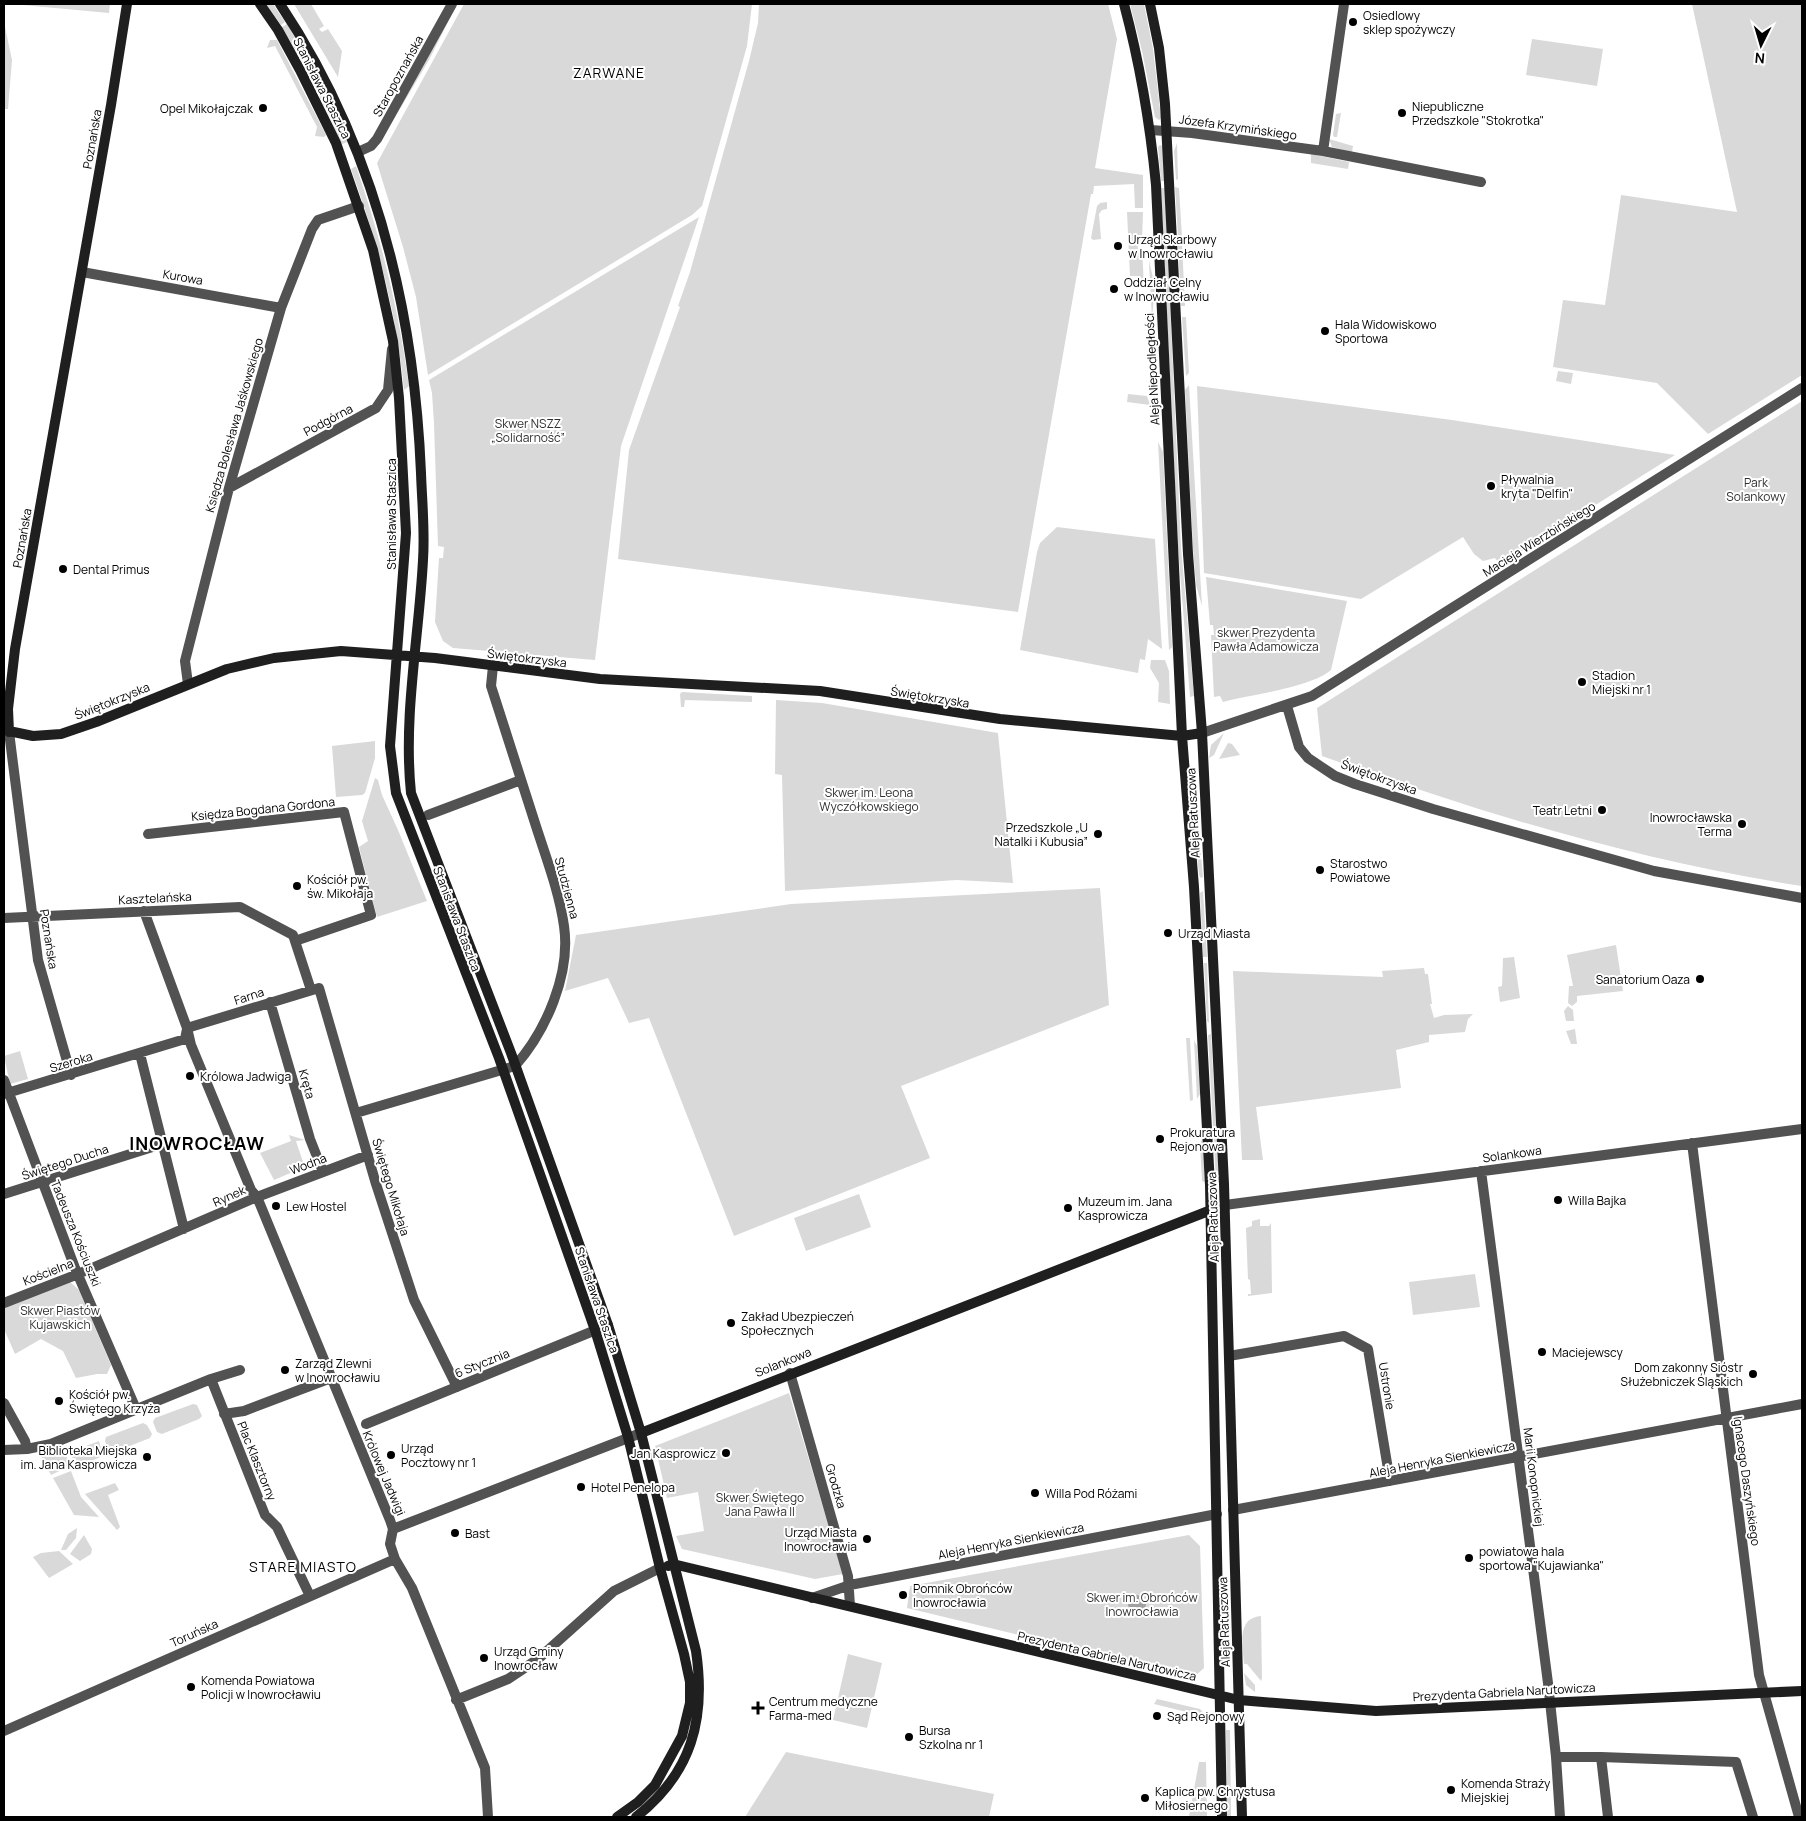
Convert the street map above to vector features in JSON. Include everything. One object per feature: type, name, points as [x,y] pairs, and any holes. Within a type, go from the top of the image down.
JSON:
[{"type":"street","name":"Poznańska","points":[[71,1075],[38,960],[6,731],[15,649],[82,272],[127,4]]},
{"type":"street","name":"Stanisława Staszica","points":[[260,4],[278,30],[324,115],[359,206],[373,250],[392,341],[400,408],[406,534],[390,746],[396,793],[503,1070],[595,1330],[628,1437],[690,1682],[686,1724],[676,1749],[655,1785],[638,1802],[617,1817]]},
{"type":"street","name":"Stanisława Staszica","points":[[280,4],[318,66],[358,152],[377,207],[396,273],[410,340],[415,385],[423,557],[408,747],[411,793],[516,1066],[608,1325],[641,1433],[696,1651],[701,1681],[697,1726],[682,1764],[659,1796],[636,1817]]},
{"type":"street","name":"Staropoznańska","points":[[358,152],[371,146],[377,139],[452,4]]},
{"type":"street","name":"Aleja Niepodległości","points":[[1124,4],[1142,80],[1151,130],[1156,185],[1182,736]]},
{"type":"street","points":[[1150,4],[1159,48],[1167,130],[1188,554],[1202,734]]},
{"type":"street","points":[[1323,151],[1344,4]]},
{"type":"street","name":"Józefa Krzymińskiego","points":[[1151,130],[1167,130],[1323,151],[1480,182]]},
{"type":"street","name":"Księdza Bolesława Jaśkowskiego","points":[[188,684],[184,661],[229,488],[280,308],[312,229],[318,220],[359,206]]},
{"type":"street","name":"Kurowa","points":[[82,272],[280,308]]},
{"type":"street","name":"Podgórna","points":[[229,488],[376,408],[388,390],[392,341]]},
{"type":"street","name":"Macieja Wierzbińskiego","points":[[1287,706],[1312,696],[1802,388]]},
{"type":"street","name":"Świętokrzyska","points":[[6,731],[34,736],[61,734],[96,722],[226,669],[274,658],[341,651],[398,655],[600,679],[820,691],[1000,719],[1182,736],[1202,734],[1287,706],[1299,747],[1308,758],[1335,776],[1355,784],[1433,810],[1654,870],[1802,898]]},
{"type":"street","name":"Studzienna","points":[[493,666],[491,686],[558,896],[565,928],[565,943],[557,993],[547,1017],[526,1054],[516,1066]]},
{"type":"street","name":"Aleja Ratuszowa","points":[[1202,734],[1225,1205],[1242,1817]]},
{"type":"street","name":"Aleja Ratuszowa","points":[[1182,736],[1194,887],[1211,1210],[1222,1817]]},
{"type":"street","points":[[428,815],[521,780]]},
{"type":"street","name":"Księdza Bogdana Gordona","points":[[148,834],[344,812],[371,915],[295,942]]},
{"type":"street","points":[[1194,887],[1208,885]]},
{"type":"street","name":"Kasztelańska","points":[[4,918],[240,907],[293,935],[295,942]]},
{"type":"street","name":"Rynek","points":[[144,911],[187,1028],[191,1045],[251,1190],[257,1197],[184,1229]]},
{"type":"street","name":"Świętego Mikołaja","points":[[295,942],[315,989],[414,1300],[457,1387]]},
{"type":"street","name":"Farna","points":[[187,1028],[315,989]]},
{"type":"street","name":"Kręta","points":[[270,1002],[310,1139],[323,1172]]},
{"type":"street","points":[[184,1229],[140,1054],[185,1039],[187,1028]]},
{"type":"street","name":"Szeroka","points":[[6,1093],[140,1054]]},
{"type":"street","points":[[356,1113],[516,1066]]},
{"type":"street","name":"Tadeusza Kościuszki","points":[[4,1080],[6,1093],[78,1274],[136,1409]]},
{"type":"street","name":"Solankowa","points":[[1225,1205],[1802,1129]]},
{"type":"street","name":"Ignacego Daszyńskiego","points":[[1692,1143],[1726,1419],[1763,1694],[1799,1817]]},
{"type":"street","name":"Świętego Ducha","points":[[4,1194],[162,1144]]},
{"type":"street","name":"Wodna","points":[[257,1197],[368,1155]]},
{"type":"street","name":"Marii Konopnickiej","points":[[1481,1171],[1550,1703],[1560,1817]]},
{"type":"street","name":"Królowej Jadwigi","points":[[257,1197],[393,1529],[390,1544],[394,1559],[412,1588],[485,1768],[488,1817]]},
{"type":"street","name":"Solankowa","points":[[393,1529],[1211,1210]]},
{"type":"street","name":"Kościelna","points":[[4,1303],[184,1229]]},
{"type":"street","name":"6 Stycznia","points":[[366,1424],[608,1325]]},
{"type":"street","name":"Ustronie","points":[[1229,1356],[1344,1336],[1368,1349],[1390,1481]]},
{"type":"street","points":[[4,1450],[27,1449],[62,1440],[211,1379],[240,1370]]},
{"type":"street","name":"Grodzka","points":[[790,1373],[850,1584],[850,1606]]},
{"type":"street","name":"Plac Klasztorny","points":[[224,1414],[244,1411],[331,1378]]},
{"type":"street","name":"Plac Klasztorny","points":[[211,1379],[265,1515],[277,1527],[310,1596]]},
{"type":"street","name":"Aleja Henryka Sienkiewicza","points":[[1233,1510],[1802,1404]]},
{"type":"street","points":[[4,1406],[25,1441],[27,1449]]},
{"type":"street","name":"Aleja Henryka Sienkiewicza","points":[[812,1598],[850,1584],[1217,1514]]},
{"type":"street","name":"Toruńska","points":[[4,1731],[394,1559]]},
{"type":"street","points":[[456,1700],[508,1679],[538,1659],[614,1591],[660,1568],[673,1564]]},
{"type":"street","name":"Prezydenta Gabriela Narutowicza","points":[[673,1564],[1239,1700],[1376,1710],[1802,1691]]},
{"type":"street","points":[[1556,1757],[1679,1758],[1736,1762],[1753,1817]]},
{"type":"street","points":[[1601,1757],[1608,1817]]},
{"type":"green space","points":[[12,4],[110,4],[109,13]]},
{"type":"green space","points":[[266,4],[273,4],[285,22],[281,25]]},
{"type":"green space","points":[[294,4],[311,4],[324,26],[319,29],[322,32],[328,29],[342,51],[338,77]]},
{"type":"green space","points":[[457,4],[429,60],[388,129]]},
{"type":"green space","points":[[464,4],[752,4],[747,46],[702,206],[692,215],[428,375],[416,297],[377,163]]},
{"type":"green space","points":[[759,4],[1108,4],[1117,39],[1095,168],[1143,175],[1143,208],[1135,208],[1134,184],[1094,186],[1093,194],[1091,194],[1018,612],[618,559],[629,450],[680,307],[678,306],[690,272],[749,61],[758,23]]},
{"type":"green space","points":[[1130,4],[1144,4],[1153,49],[1161,118],[1159,120],[1155,117],[1142,51]]},
{"type":"green space","points":[[1692,4],[1802,4],[1802,375],[1708,434],[1657,383],[1553,367],[1563,300],[1605,305],[1621,195],[1737,212]]},
{"type":"green space","points":[[4,22],[12,60],[8,109],[4,109]]},
{"type":"green space","points":[[287,24],[315,73],[347,142],[342,144],[308,72],[282,27]]},
{"type":"green space","points":[[1532,39],[1603,49],[1597,86],[1526,75]]},
{"type":"green space","points":[[270,40],[277,40],[326,135],[324,137],[315,136],[317,127],[275,46],[267,48]]},
{"type":"green space","points":[[1341,113],[1337,137],[1334,137],[1336,114]]},
{"type":"green space","points":[[1329,139],[1353,146],[1352,152],[1332,147]]},
{"type":"green space","points":[[1177,143],[1178,179],[1176,180],[1174,151]]},
{"type":"green space","points":[[1160,145],[1163,146],[1164,181],[1161,181],[1158,147]]},
{"type":"green space","points":[[1311,154],[1349,162],[1348,169],[1311,163]]},
{"type":"green space","points":[[356,166],[374,221],[400,329],[409,386],[404,390],[401,362],[385,278],[351,169]]},
{"type":"green space","points":[[1175,187],[1179,188],[1182,237],[1178,237]]},
{"type":"green space","points":[[1161,188],[1165,188],[1181,547],[1194,696],[1190,697],[1178,547]]},
{"type":"green space","points":[[1107,202],[1107,209],[1102,210],[1099,214],[1101,239],[1093,240],[1091,238],[1097,206],[1100,203]]},
{"type":"green space","points":[[1127,212],[1143,212],[1142,240],[1137,240],[1138,249],[1142,249],[1144,286],[1137,286],[1137,276],[1130,276]]},
{"type":"green space","name":"Skwer NSZZ „Solidarność”","points":[[699,217],[621,446],[595,660],[453,648],[443,641],[435,622],[439,558],[443,558],[444,547],[438,546],[434,423],[429,380]]},
{"type":"green space","points":[[1178,244],[1182,244],[1185,306],[1181,306]]},
{"type":"green space","points":[[1149,261],[1155,286],[1152,318],[1149,264]]},
{"type":"green space","points":[[1182,317],[1186,317],[1189,373],[1186,376]]},
{"type":"green space","points":[[1558,371],[1573,373],[1571,384],[1556,381]]},
{"type":"green space","points":[[1189,385],[1202,606],[1196,585],[1193,548],[1185,390]]},
{"type":"green space","points":[[1197,386],[1452,420],[1675,455],[1500,565],[1495,558],[1483,561],[1474,554],[1463,537],[1361,599],[1204,573]]},
{"type":"green space","points":[[1128,394],[1147,396],[1150,405],[1127,402]]},
{"type":"green space","name":"Park Solankowy","points":[[1802,401],[1802,886],[1680,863],[1559,833],[1381,777],[1322,756],[1317,708]]},
{"type":"green space","points":[[1158,442],[1163,452],[1172,647],[1169,650]]},
{"type":"green space","points":[[1057,527],[1155,539],[1162,649],[1148,639],[1145,660],[1140,659],[1138,673],[1020,650],[1037,552],[1040,543]]},
{"type":"green space","name":"skwer Prezydenta Pawła Adamowicza","points":[[1206,577],[1347,601],[1331,670],[1310,681],[1280,690],[1223,702],[1220,696],[1214,697],[1211,635],[1214,635],[1213,625],[1210,625]]},
{"type":"green space","points":[[1151,660],[1165,660],[1169,671],[1170,704],[1158,702],[1159,683],[1150,668]]},
{"type":"green space","points":[[682,692],[752,696],[752,702],[685,700],[684,707],[681,707],[680,694]]},
{"type":"green space","name":"Skwer im. Leona Wyczółkowskiego","points":[[776,700],[822,703],[998,733],[1013,883],[957,880],[785,891],[782,775],[775,774]]},
{"type":"green space","points":[[1224,733],[1214,755],[1209,758],[1211,745]]},
{"type":"green space","points":[[375,741],[375,758],[365,793],[362,795],[336,797],[332,746]]},
{"type":"green space","points":[[1228,743],[1232,744],[1240,755],[1219,759]]},
{"type":"green space","points":[[1189,769],[1193,769],[1203,877],[1201,878],[1199,875]]},
{"type":"green space","points":[[375,778],[378,780],[382,795],[427,901],[377,917],[359,847],[368,841],[362,821]]},
{"type":"green space","points":[[1100,888],[1109,1005],[901,1086],[930,1158],[734,1236],[649,1018],[629,1023],[608,978],[565,991],[576,935],[791,904]]},
{"type":"green space","points":[[1203,891],[1207,957],[1203,957],[1200,893]]},
{"type":"green space","points":[[1616,945],[1623,991],[1577,996],[1577,1002],[1572,1006],[1568,1003],[1569,986],[1573,986],[1567,955]]},
{"type":"green space","points":[[1514,957],[1520,998],[1500,1002],[1498,987],[1502,986],[1503,958]]},
{"type":"green space","points":[[1204,963],[1207,963],[1209,1023],[1207,1021]]},
{"type":"green space","points":[[1424,968],[1425,974],[1428,974],[1432,1004],[1430,1004],[1434,1018],[1444,1015],[1473,1014],[1468,1019],[1465,1032],[1429,1035],[1429,1042],[1396,1050],[1401,1088],[1256,1107],[1263,1160],[1242,1160],[1233,971],[1383,977],[1382,971]]},
{"type":"green space","points":[[1568,1006],[1573,1010],[1574,1021],[1566,1021],[1564,1011]]},
{"type":"green space","points":[[1575,1029],[1577,1044],[1571,1044],[1566,1031]]},
{"type":"green space","points":[[1211,1034],[1219,1182],[1216,1182],[1208,1035]]},
{"type":"green space","points":[[1186,1038],[1190,1038],[1193,1100],[1190,1101]]},
{"type":"green space","points":[[1194,1040],[1197,1046],[1200,1094],[1197,1099]]},
{"type":"green space","points":[[20,1051],[28,1079],[10,1084],[4,1056]]},
{"type":"green space","points":[[289,1135],[305,1140],[296,1141],[303,1162],[309,1165],[274,1180],[260,1153],[291,1141]]},
{"type":"green space","points":[[1202,1139],[1205,1182],[1202,1181],[1200,1145]]},
{"type":"green space","points":[[859,1194],[871,1227],[806,1251],[794,1218]]},
{"type":"green space","points":[[1260,1219],[1260,1226],[1269,1226],[1271,1223],[1272,1293],[1248,1296],[1248,1294],[1251,1294],[1250,1280],[1248,1279],[1246,1228],[1252,1226],[1252,1221]]},
{"type":"green space","points":[[1475,1274],[1480,1307],[1413,1315],[1409,1282]]},
{"type":"green space","name":"Skwer Piastów Kujawskich","points":[[69,1281],[79,1290],[111,1365],[107,1374],[76,1378],[63,1351],[41,1339],[15,1354],[4,1329],[4,1308]]},
{"type":"green space","name":"Skwer Świętego Jana Pawła II","points":[[789,1393],[843,1574],[815,1579],[682,1549],[676,1536],[704,1531],[698,1492],[667,1498],[655,1446]]},
{"type":"green space","points":[[193,1404],[197,1405],[202,1416],[199,1419],[162,1434],[157,1432],[153,1422],[155,1418]]},
{"type":"green space","points":[[143,1423],[147,1425],[152,1434],[150,1438],[112,1453],[109,1452],[105,1441],[106,1437]]},
{"type":"green space","points":[[99,1441],[103,1456],[79,1466],[75,1464],[70,1452]]},
{"type":"green space","points":[[59,1451],[66,1454],[70,1466],[51,1475],[41,1456]]},
{"type":"green space","points":[[71,1471],[81,1497],[99,1517],[74,1515],[53,1478]]},
{"type":"green space","points":[[115,1483],[119,1490],[108,1495],[120,1527],[117,1530],[85,1494]]},
{"type":"green space","points":[[77,1528],[76,1538],[66,1550],[61,1550],[68,1534]]},
{"type":"green space","points":[[84,1535],[92,1549],[91,1554],[80,1561],[70,1554]]},
{"type":"green space","name":"Skwer im. Obrońców Inowrocławia","points":[[1189,1535],[1200,1546],[1204,1668],[1194,1677],[907,1608],[910,1586]]},
{"type":"green space","points":[[59,1551],[73,1564],[49,1578],[33,1557],[41,1553]]},
{"type":"green space","points":[[1261,1616],[1261,1681],[1247,1664],[1244,1664],[1242,1641],[1244,1627],[1253,1618]]},
{"type":"green space","points":[[848,1654],[882,1663],[867,1728],[833,1720]]},
{"type":"green space","points":[[1244,1673],[1255,1685],[1255,1692],[1246,1685]]},
{"type":"green space","points":[[1157,1699],[1200,1709],[1207,1717],[1154,1704]]},
{"type":"green space","points":[[1226,1730],[1230,1730],[1231,1817],[1227,1816]]},
{"type":"green space","points":[[786,1752],[994,1794],[989,1817],[745,1817]]},
{"type":"green space","points":[[1199,1762],[1206,1762],[1207,1817],[1189,1817]]},
{"type":"shaded area","points":[[1137,1595],[1143,1598],[1146,1604],[1143,1610],[1137,1613],[1131,1610],[1128,1604],[1131,1598]]},
{"type":"place","name":"Osiedlowy sklep spożywczy","points":[[1353,22]]},
{"type":"place","name":"Opel Mikołajczak","points":[[263,108]]},
{"type":"place","name":"Niepubliczne Przedszkole \"Stokrotka\"","points":[[1402,113]]},
{"type":"place","name":"Urząd Skarbowy w Inowrocławiu","points":[[1118,246]]},
{"type":"place","name":"Oddział Celny w Inowrocławiu","points":[[1114,289]]},
{"type":"place","name":"Hala Widowiskowo Sportowa","points":[[1325,331]]},
{"type":"place","name":"Pływalnia kryta \"Delfin\"","points":[[1491,486]]},
{"type":"place","name":"Dental Primus","points":[[63,569]]},
{"type":"place","name":"Stadion Miejski nr 1","points":[[1582,682]]},
{"type":"place","name":"Teatr Letni","points":[[1602,810]]},
{"type":"place","name":"Inowrocławska Terma","points":[[1742,824]]},
{"type":"place","name":"Przedszkole „U Natalki i Kubusia”","points":[[1098,834]]},
{"type":"place","name":"Starostwo Powiatowe","points":[[1320,870]]},
{"type":"place","name":"Kościół pw. św. Mikołaja","points":[[297,886]]},
{"type":"place","name":"Urząd Miasta","points":[[1168,933]]},
{"type":"place","name":"Sanatorium Oaza","points":[[1700,979]]},
{"type":"place","name":"Królowa Jadwiga","points":[[190,1076]]},
{"type":"place","name":"Prokuratura Rejonowa","points":[[1160,1139]]},
{"type":"place","name":"Willa Bajka","points":[[1558,1200]]},
{"type":"place","name":"Lew Hostel","points":[[276,1206]]},
{"type":"place","name":"Muzeum im. Jana Kasprowicza","points":[[1068,1208]]},
{"type":"place","name":"Zakład Ubezpieczeń Społecznych","points":[[731,1323]]},
{"type":"place","name":"Maciejewscy","points":[[1542,1352]]},
{"type":"place","name":"Zarząd Zlewni w Inowrocławiu","points":[[285,1370]]},
{"type":"place","name":"Dom zakonny Sióstr Służebniczek Śląskich","points":[[1753,1374]]},
{"type":"place","name":"Kościół pw. Świętego Krzyża","points":[[59,1401]]},
{"type":"place","name":"Jan Kasprowicz","points":[[726,1453]]},
{"type":"place","name":"Urząd Pocztowy nr 1","points":[[391,1455]]},
{"type":"place","name":"Biblioteka Miejska im. Jana Kasprowicza","points":[[147,1457]]},
{"type":"place","name":"Hotel Penelopa","points":[[581,1487]]},
{"type":"place","name":"Willa Pod Różami","points":[[1035,1493]]},
{"type":"place","name":"Bast","points":[[455,1533]]},
{"type":"place","name":"Urząd Miasta Inowrocławia","points":[[867,1539]]},
{"type":"place","name":"powiatowa hala sportowa \"Kujawianka\"","points":[[1469,1558]]},
{"type":"place","name":"Pomnik Obrońców Inowrocławia","points":[[903,1595]]},
{"type":"place","name":"Urząd Gminy Inowrocław","points":[[484,1658]]},
{"type":"place","name":"Komenda Powiatowa Policji w Inowrocławiu","points":[[191,1687]]},
{"type":"place","name":"Centrum medyczne Farma-med","points":[[758,1708]]},
{"type":"place","name":"Sąd Rejonowy","points":[[1157,1716]]},
{"type":"place","name":"Bursa Szkolna nr 1","points":[[909,1737]]},
{"type":"place","name":"Komenda Straży Miejskiej","points":[[1451,1790]]},
{"type":"place","name":"Kaplica pw. Chrystusa Miłosiernego","points":[[1145,1798]]},
{"type":"district","name":"ZARWANE","points":[[609,72]]},
{"type":"district","name":"INOWROCŁAW","points":[[197,1143]]},
{"type":"district","name":"STARE MIASTO","points":[[303,1566]]}]
